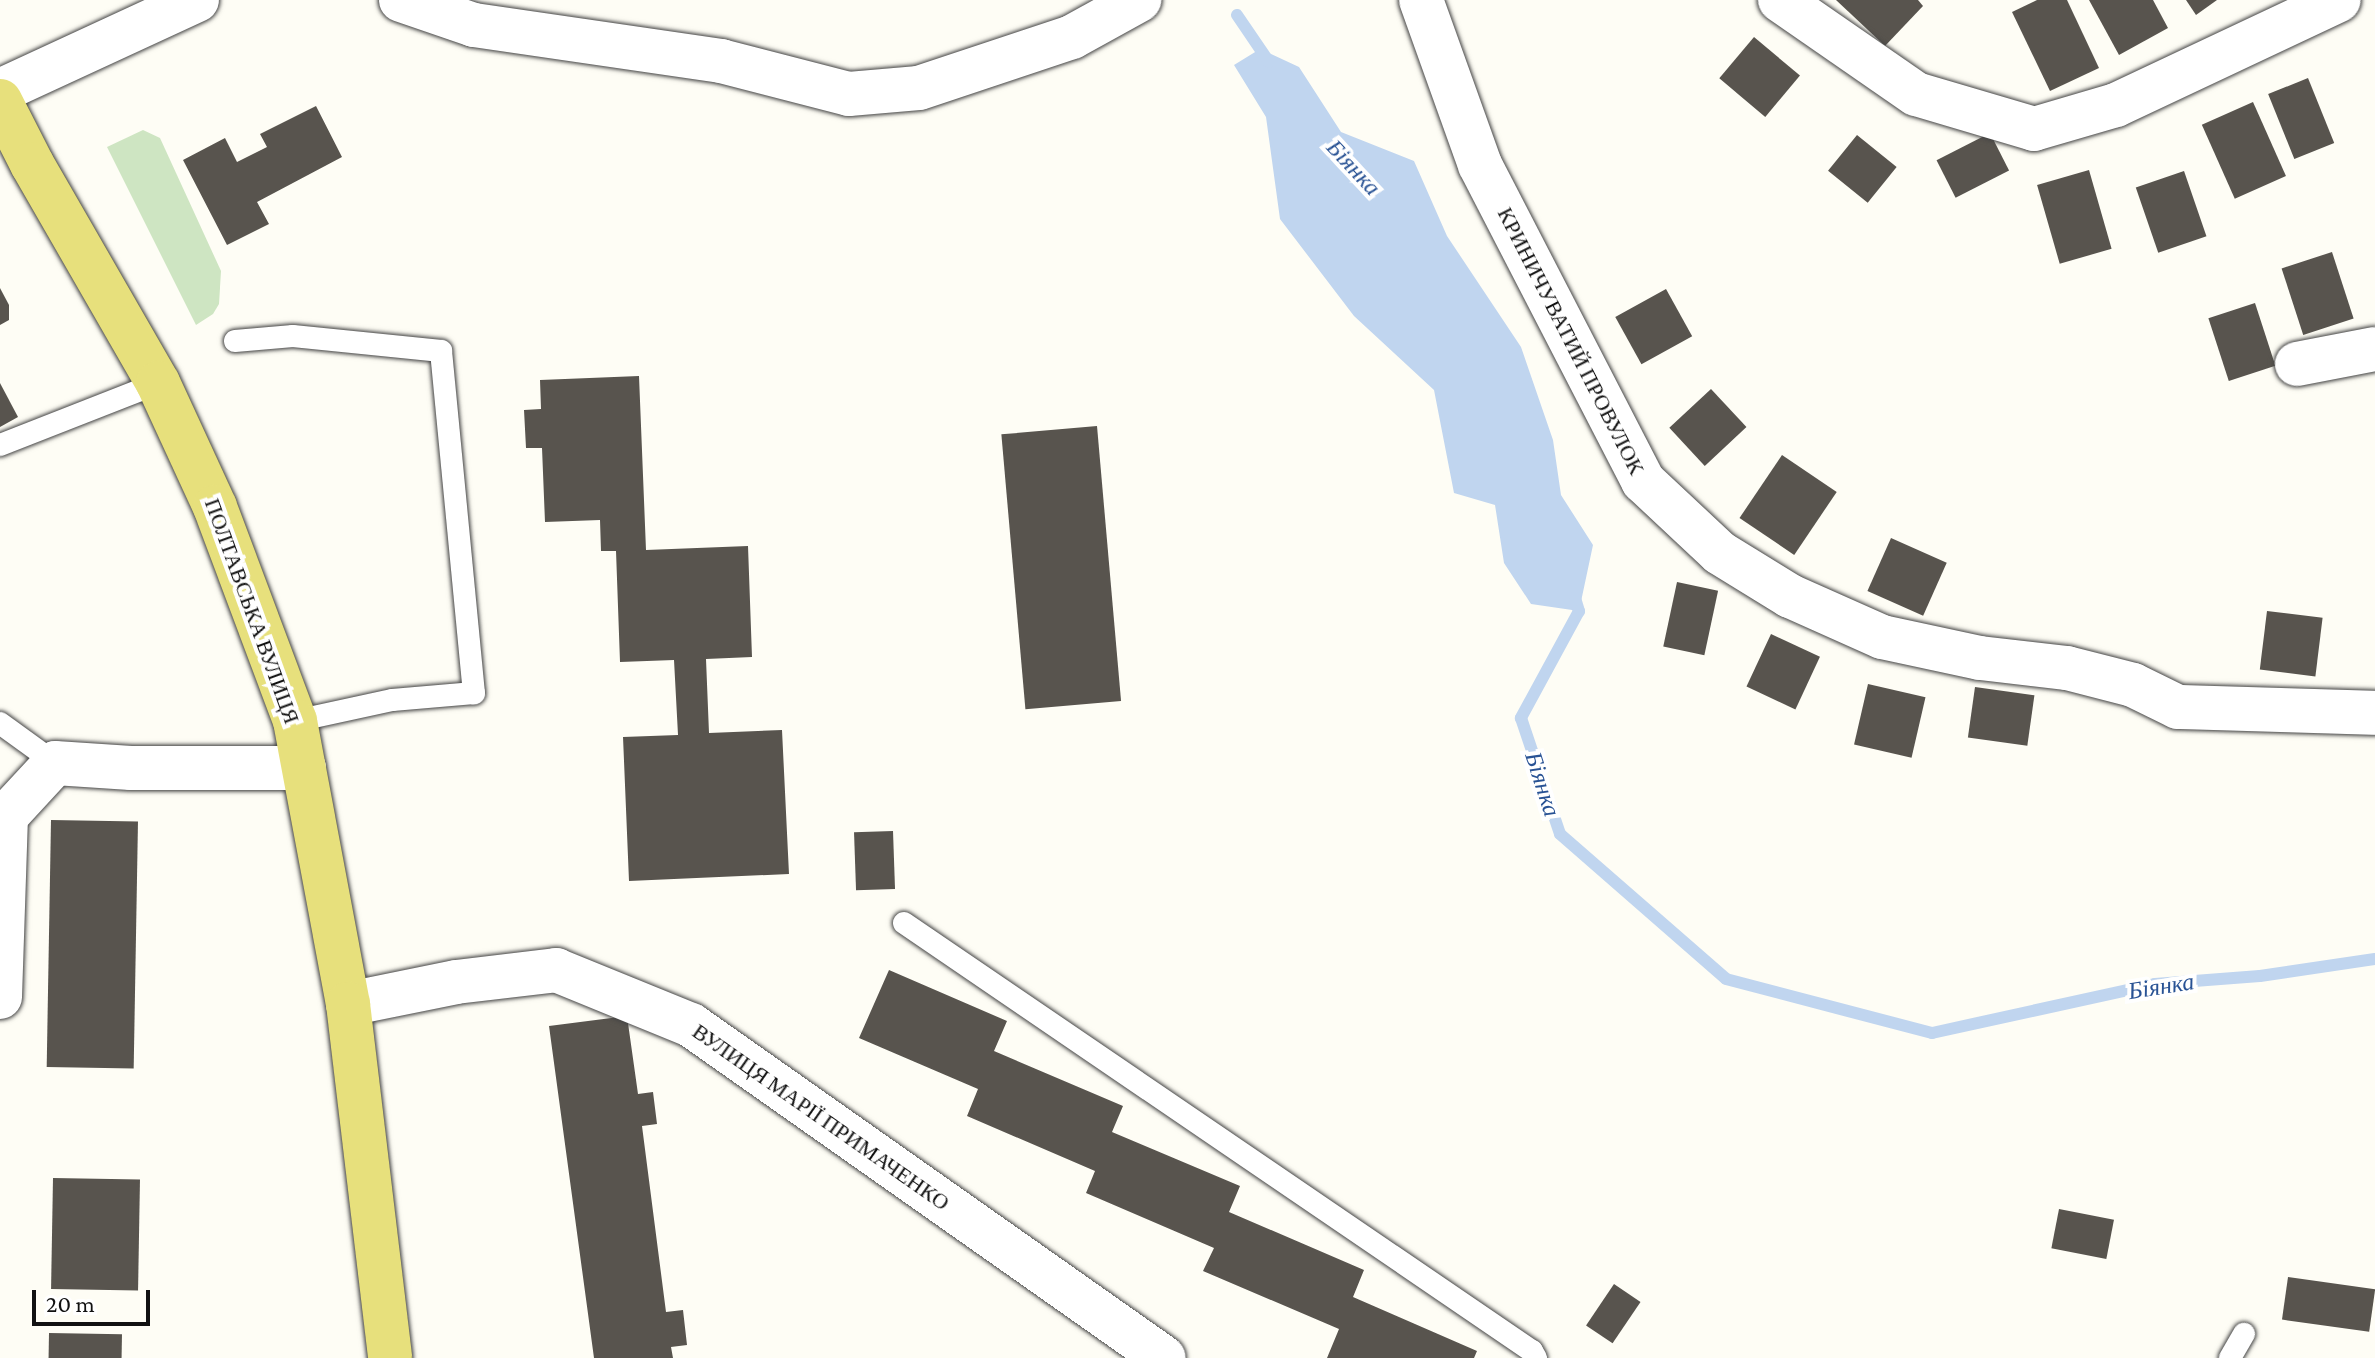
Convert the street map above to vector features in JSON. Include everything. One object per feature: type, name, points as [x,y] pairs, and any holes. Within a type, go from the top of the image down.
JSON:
[{"type":"main road","name":"ПОЛТАВСЬКА ВУЛИЦЯ","points":[[0,101],[32,164],[158,383],[215,507],[295,721],[348,1004],[390,1358]]},
{"type":"street","points":[[0,91],[197,0]]},
{"type":"street","points":[[401,0],[474,25],[721,61],[849,94],[919,88],[1072,37],[1139,0]]},
{"type":"street","name":"КРИНИЧУВАТИЙ ПРОВУЛОК","points":[[1421,0],[1480,165],[1643,481],[1720,553],[1790,596],[1882,637],[1980,658],[2067,668],[2133,685],[2178,707],[2375,713]]},
{"type":"street","points":[[1780,0],[1916,94],[2034,129],[2116,105],[2339,0]]},
{"type":"street","points":[[2297,364],[2375,349]]},
{"type":"street","points":[[0,997],[6,816],[55,763],[131,768],[304,768]]},
{"type":"street","name":"ВУЛИЦЯ МАРІЇ ПРИМАЧЕНКО","points":[[348,1004],[456,982],[556,970],[691,1025],[1164,1358]]},
{"type":"lane","points":[[235,341],[293,336],[441,351],[474,693],[392,700],[295,721]]},
{"type":"lane","points":[[0,445],[158,383]]},
{"type":"lane","points":[[0,723],[55,763]]},
{"type":"lane","points":[[904,923],[1532,1351],[1536,1358]]},
{"type":"lane","points":[[2230,1358],[2244,1334]]},
{"type":"green space","points":[[143,130],[160,138],[221,271],[219,304],[213,314],[196,325],[107,147]]},
{"type":"water","points":[[1260,49],[1299,67],[1341,132],[1414,161],[1447,236],[1521,347],[1553,440],[1561,495],[1593,545],[1579,611],[1531,604],[1504,563],[1495,505],[1454,493],[1434,390],[1354,316],[1280,219],[1266,117],[1234,65]]},
{"type":"building","points":[[1836,0],[1918,0],[1923,6],[1885,46]]},
{"type":"building","points":[[2037,0],[2067,0],[2099,68],[2050,91],[2012,12]]},
{"type":"building","points":[[2089,0],[2153,0],[2168,28],[2119,55]]},
{"type":"building","points":[[2186,0],[2217,0],[2196,15]]},
{"type":"building","points":[[1754,37],[1800,76],[1765,117],[1719,78]]},
{"type":"building","points":[[2308,78],[2334,143],[2294,159],[2268,94]]},
{"type":"building","points":[[2253,102],[2286,176],[2235,199],[2202,125]]},
{"type":"building","points":[[316,106],[342,157],[257,202],[269,224],[227,245],[183,160],[225,138],[237,162],[267,147],[260,134]]},
{"type":"building","points":[[1990,133],[2009,170],[1956,198],[1937,160]]},
{"type":"building","points":[[1857,135],[1897,167],[1868,203],[1828,171]]},
{"type":"building","points":[[2089,170],[2112,249],[2060,264],[2037,185]]},
{"type":"building","points":[[2184,171],[2206,236],[2158,253],[2136,188]]},
{"type":"building","points":[[2332,252],[2354,319],[2303,335],[2282,268]]},
{"type":"building","points":[[0,288],[9,305],[9,320],[0,325]]},
{"type":"building","points":[[1666,289],[1692,336],[1641,364],[1615,317]]},
{"type":"building","points":[[2255,303],[2275,366],[2229,381],[2208,318]]},
{"type":"building","points":[[639,376],[646,550],[748,546],[752,657],[706,659],[709,733],[782,730],[789,874],[629,881],[623,737],[678,735],[674,660],[620,662],[616,551],[601,551],[600,520],[545,522],[542,448],[526,448],[524,410],[541,409],[540,380]]},
{"type":"building","points":[[0,383],[18,417],[0,427]]},
{"type":"building","points":[[1711,389],[1746,427],[1705,466],[1669,428]]},
{"type":"building","points":[[1097,426],[1121,701],[1025,709],[1001,434]]},
{"type":"building","points":[[1782,455],[1837,492],[1794,555],[1740,518]]},
{"type":"building","points":[[1891,538],[1947,563],[1923,616],[1867,591]]},
{"type":"building","points":[[1677,582],[1718,591],[1704,655],[1663,647]]},
{"type":"building","points":[[2267,611],[2323,618],[2315,676],[2260,670]]},
{"type":"building","points":[[1771,634],[1820,657],[1795,709],[1746,687]]},
{"type":"building","points":[[1868,684],[1925,697],[1912,758],[1854,744]]},
{"type":"building","points":[[1975,687],[2034,695],[2027,746],[1968,738]]},
{"type":"building","points":[[51,820],[138,822],[134,1068],[47,1067]]},
{"type":"building","points":[[893,831],[895,889],[856,890],[854,832]]},
{"type":"building","points":[[889,970],[1007,1021],[994,1051],[1123,1106],[1112,1132],[1240,1186],[1229,1212],[1364,1270],[1353,1297],[1477,1351],[1474,1358],[1327,1358],[1339,1329],[1203,1271],[1214,1248],[1086,1193],[1095,1171],[967,1116],[978,1089],[859,1038]]},
{"type":"building","points":[[627,1016],[638,1094],[653,1092],[657,1124],[642,1126],[666,1312],[683,1310],[687,1345],[671,1347],[673,1358],[594,1358],[549,1026]]},
{"type":"building","points":[[53,1178],[140,1180],[138,1291],[51,1289]]},
{"type":"building","points":[[2059,1209],[2114,1220],[2106,1259],[2051,1248]]},
{"type":"building","points":[[2288,1277],[2375,1289],[2369,1332],[2282,1320]]},
{"type":"building","points":[[1614,1284],[1641,1302],[1613,1343],[1586,1325]]},
{"type":"building","points":[[49,1333],[122,1334],[122,1358],[49,1358]]},
{"type":"waterway","name":"Біянка","points":[[1237,15],[1269,62]]},
{"type":"waterway","name":"Біянка","points":[[1575,598],[1579,611],[1521,718],[1560,834],[1726,979],[1932,1033],[2155,984],[2260,976],[2375,959]]}]
